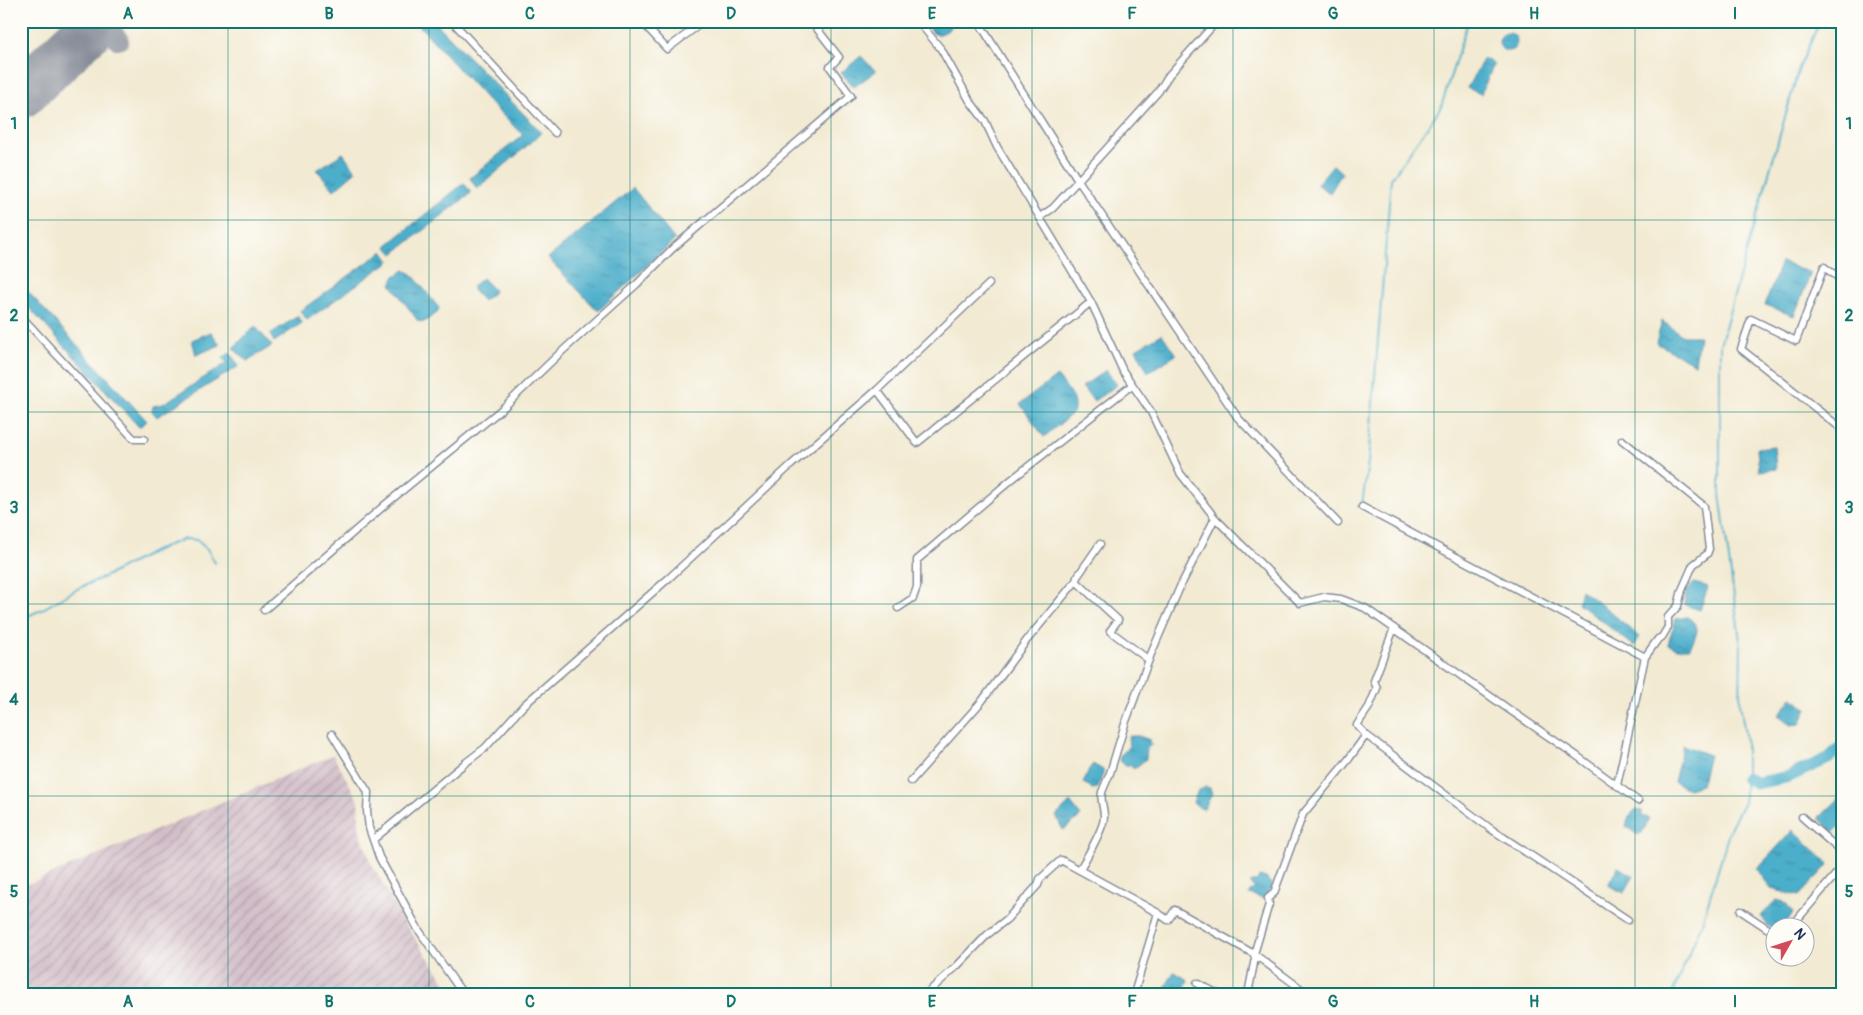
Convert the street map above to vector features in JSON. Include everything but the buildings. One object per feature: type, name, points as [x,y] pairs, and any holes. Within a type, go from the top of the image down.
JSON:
[{"type":"street","points":[[452,21],[555,133]]},
{"type":"street","points":[[641,21],[667,49],[704,21]]},
{"type":"street","points":[[264,610],[379,510],[503,408],[672,250],[851,96],[830,67],[839,57],[811,21]]},
{"type":"street","points":[[918,21],[941,50],[970,101],[985,121],[997,147],[1031,200],[1091,302],[1123,371],[1151,412],[1180,473],[1215,518],[1300,603],[1324,596],[1341,599],[1365,608],[1638,801]]},
{"type":"street","points":[[978,21],[1078,180],[1238,418],[1338,523]]},
{"type":"street","points":[[1040,218],[1053,208],[1158,92],[1168,75],[1217,21]]},
{"type":"street","points":[[1842,280],[1824,267],[1796,341],[1751,319],[1741,350],[1842,429]]},
{"type":"street","points":[[374,839],[485,748],[524,705],[669,578],[877,390],[989,284]]},
{"type":"street","points":[[877,390],[917,443],[1091,302]]},
{"type":"street","points":[[21,316],[134,439],[144,439]]},
{"type":"street","points":[[898,608],[913,598],[917,587],[917,560],[1011,480],[1132,385]]},
{"type":"street","points":[[1617,785],[1645,656],[1658,639],[1662,637],[1668,627],[1668,617],[1678,606],[1682,590],[1693,565],[1707,554],[1709,549],[1704,506],[1622,440]]},
{"type":"street","points":[[1362,506],[1645,656]]},
{"type":"street","points":[[1079,870],[1104,817],[1100,799],[1102,792],[1149,660],[1180,587],[1215,518]]},
{"type":"street","points":[[911,781],[982,701],[1026,640],[1076,581],[1100,544]]},
{"type":"street","points":[[1076,581],[1118,620],[1110,631],[1149,660]]},
{"type":"street","points":[[1394,628],[1374,681],[1377,688],[1374,698],[1357,725],[1366,735],[1491,829],[1628,920]]},
{"type":"street","points":[[332,734],[368,792],[367,811],[369,828],[379,857],[418,929],[462,994]]},
{"type":"street","points":[[1248,994],[1255,958],[1254,954],[1269,904],[1268,898],[1274,893],[1303,814],[1348,760],[1366,735]]},
{"type":"street","points":[[1802,817],[1842,852]]},
{"type":"street","points":[[926,994],[987,935],[1007,919],[1038,885],[1040,879],[1061,860],[1168,920],[1175,910],[1254,954],[1270,968],[1308,994]]},
{"type":"street","points":[[1799,918],[1842,867]]},
{"type":"street","points":[[1741,912],[1766,928]]},
{"type":"street","points":[[1134,994],[1158,913]]},
{"type":"street","points":[[1197,983],[1218,994]]},
{"type":"shaded area","points":[[333,755],[359,802],[359,828],[371,863],[406,925],[453,994],[21,994],[21,887]]},
{"type":"water","points":[[415,21],[434,21],[542,133],[477,189],[470,178],[523,135],[489,102]]},
{"type":"water","points":[[926,21],[955,21],[947,31],[938,35],[933,33]]},
{"type":"water","points":[[1504,33],[1512,33],[1517,38],[1515,49],[1504,51],[1499,46],[1499,38]]},
{"type":"water","points":[[861,56],[876,71],[854,87],[841,73]]},
{"type":"water","points":[[1484,58],[1494,64],[1481,94],[1467,88]]},
{"type":"water","points":[[343,153],[356,171],[334,190],[317,170]]},
{"type":"water","points":[[1333,165],[1342,173],[1330,193],[1317,184]]},
{"type":"water","points":[[464,183],[471,193],[393,254],[386,246]]},
{"type":"water","points":[[633,188],[675,240],[598,311],[548,258]]},
{"type":"water","points":[[383,251],[390,261],[307,320],[300,311]]},
{"type":"water","points":[[1781,262],[1811,273],[1794,316],[1765,305]]},
{"type":"water","points":[[405,270],[412,274],[439,308],[437,313],[424,322],[418,321],[391,284],[395,276]]},
{"type":"water","points":[[482,278],[494,290],[483,301],[472,287]]},
{"type":"water","points":[[21,284],[147,421],[139,427],[21,299]]},
{"type":"water","points":[[298,316],[302,323],[274,342],[270,334]]},
{"type":"water","points":[[1662,321],[1683,336],[1699,336],[1695,364],[1656,343]]},
{"type":"water","points":[[255,326],[272,346],[247,361],[233,348]]},
{"type":"water","points":[[211,332],[220,345],[196,355],[192,340]]},
{"type":"water","points":[[1162,334],[1176,355],[1148,372],[1136,349]]},
{"type":"water","points":[[230,353],[239,366],[157,417],[152,411],[153,406],[163,404],[227,363],[223,358]]},
{"type":"water","points":[[1106,370],[1117,385],[1094,401],[1082,387]]},
{"type":"water","points":[[1057,376],[1067,388],[1072,398],[1074,403],[1073,413],[1044,437],[1020,404]]},
{"type":"water","points":[[1774,446],[1776,469],[1759,471],[1757,448]]},
{"type":"water","points":[[1694,583],[1708,587],[1700,610],[1685,605],[1686,593]]},
{"type":"water","points":[[1581,590],[1640,637],[1634,646],[1578,603]]},
{"type":"water","points":[[1688,617],[1697,628],[1690,648],[1677,648],[1668,644],[1676,619]]},
{"type":"water","points":[[1792,698],[1807,708],[1800,724],[1791,725],[1779,715]]},
{"type":"water","points":[[1128,736],[1139,736],[1150,740],[1151,745],[1147,748],[1146,759],[1134,769],[1130,764],[1126,766],[1119,760],[1129,747]]},
{"type":"water","points":[[1683,745],[1709,755],[1701,785],[1688,789],[1674,782]]},
{"type":"water","points":[[1093,764],[1103,770],[1103,773],[1098,788],[1092,789],[1083,783]]},
{"type":"water","points":[[1206,787],[1210,788],[1212,794],[1204,809],[1193,802],[1198,791]]},
{"type":"water","points":[[1842,796],[1842,824],[1833,833],[1819,818]]},
{"type":"water","points":[[1070,802],[1081,816],[1063,830],[1056,816]]},
{"type":"water","points":[[1635,810],[1642,811],[1642,816],[1649,818],[1644,830],[1638,835],[1626,827],[1629,816]]},
{"type":"water","points":[[1793,830],[1829,864],[1799,896],[1771,889],[1757,869]]},
{"type":"water","points":[[1618,867],[1634,876],[1624,893],[1608,885]]},
{"type":"water","points":[[1259,876],[1266,878],[1273,886],[1265,898],[1249,894],[1250,891],[1255,889],[1249,883],[1258,880]]},
{"type":"water","points":[[1776,900],[1784,902],[1793,913],[1789,918],[1766,918],[1766,923],[1761,916]]},
{"type":"water","points":[[1174,972],[1188,980],[1182,994],[1167,994],[1163,991]]},
{"type":"waterway","points":[[1362,505],[1368,463],[1391,179],[1441,107],[1468,21]]},
{"type":"waterway","points":[[1672,994],[1702,923],[1731,826],[1744,802],[1746,778],[1746,741],[1740,703],[1741,648],[1720,494],[1720,345],[1799,68],[1820,21]]},
{"type":"waterway","points":[[21,619],[163,547],[185,539],[197,540],[208,550],[215,563]]},
{"type":"waterway","points":[[1746,778],[1757,783],[1788,777],[1829,758],[1842,746]]},
{"type":"taxiway","points":[[101,21],[119,40]]},
{"type":"runway","points":[[21,94],[98,21]]}]
